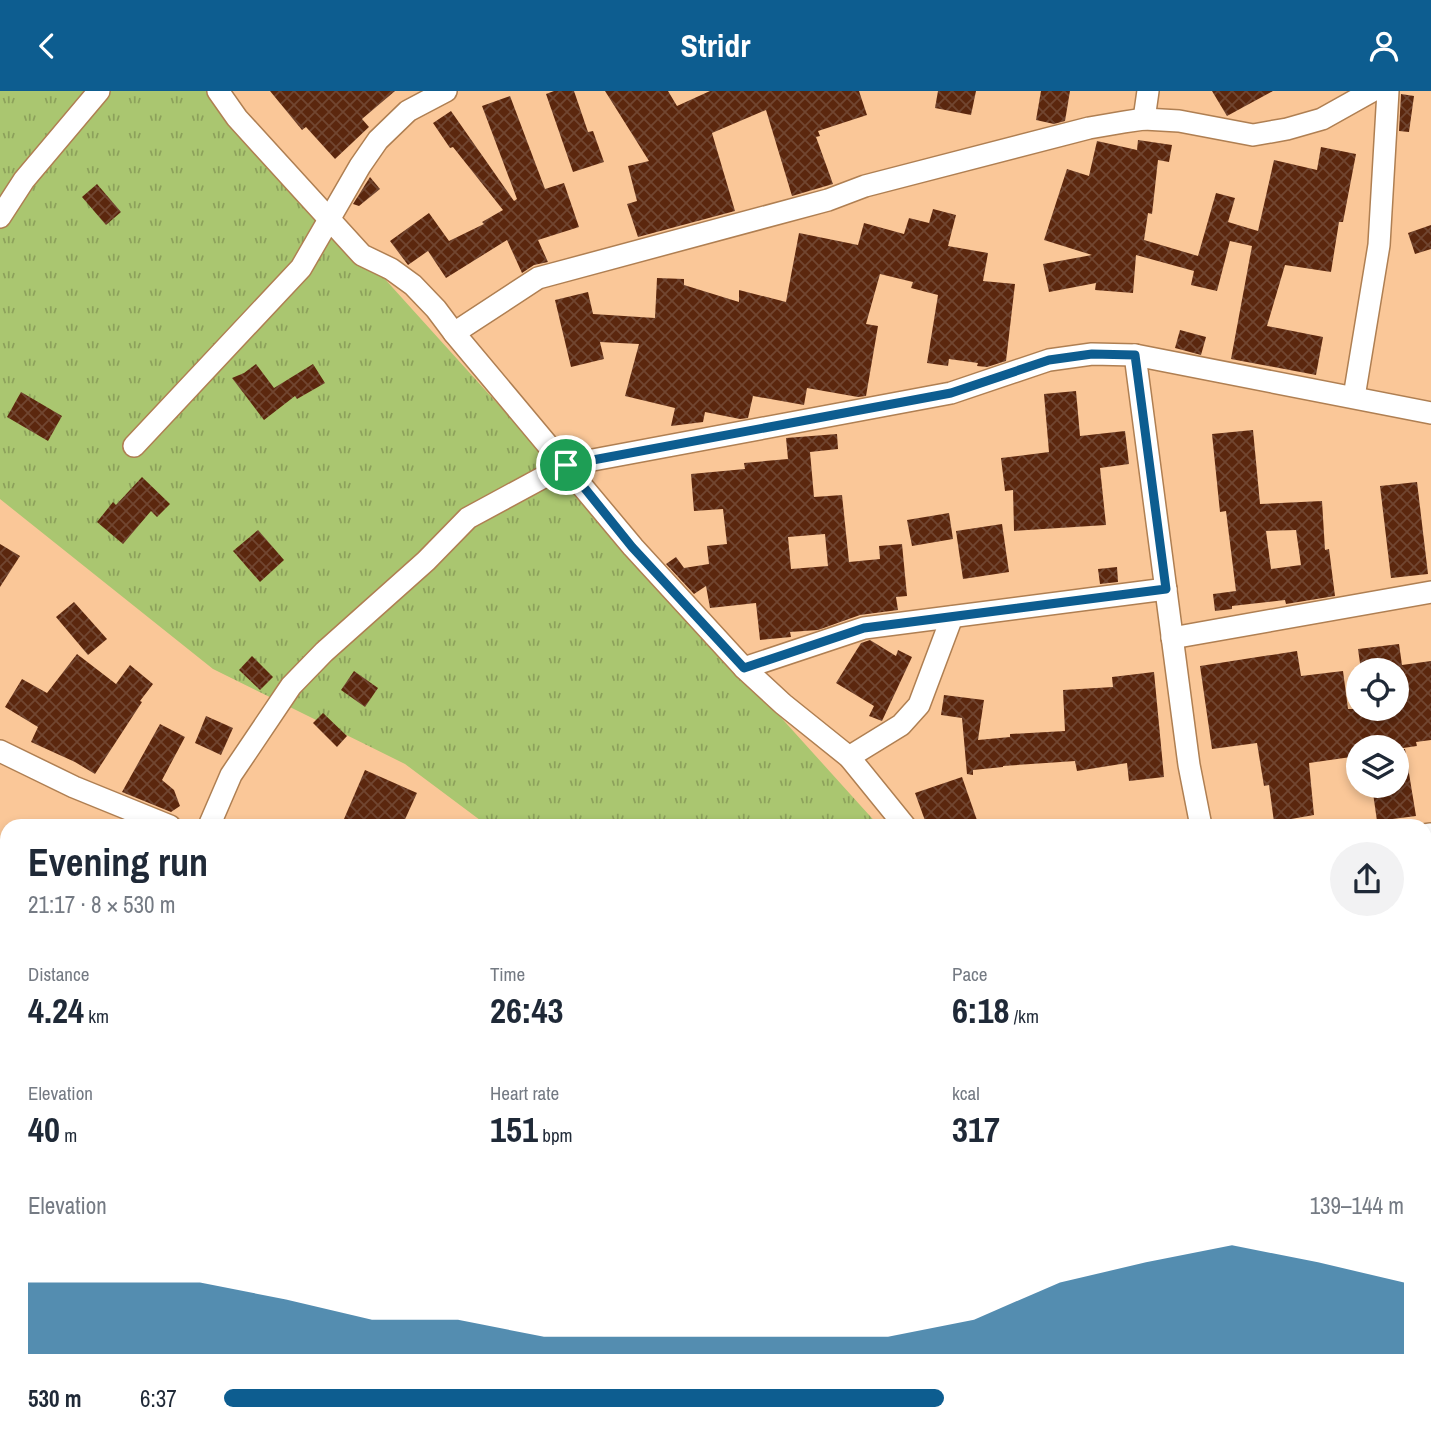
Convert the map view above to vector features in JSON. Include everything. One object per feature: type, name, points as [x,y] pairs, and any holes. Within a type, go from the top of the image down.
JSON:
[{"type":"street","points":[[0,216],[24,180],[99,91]]},
{"type":"street","points":[[218,91],[237,118],[362,254],[391,269],[413,285],[436,309],[632,547],[744,668],[783,704],[849,757],[899,819]]},
{"type":"street","points":[[134,446],[301,268],[378,140],[408,111],[446,91]]},
{"type":"street","points":[[1144,119],[1148,91]]},
{"type":"street","points":[[454,333],[538,278],[557,271],[828,200],[865,186],[1090,128],[1144,119],[1179,121],[1253,135],[1287,129],[1322,119],[1372,91]]},
{"type":"street","points":[[1354,397],[1379,246],[1388,91]]},
{"type":"street","points":[[212,819],[231,775],[291,686],[324,652],[426,561],[468,518],[566,465],[951,393],[1049,360],[1092,354],[1135,355],[1431,413]]},
{"type":"street","points":[[1135,355],[1189,765],[1200,819]]},
{"type":"street","points":[[744,668],[864,628],[1166,589]]},
{"type":"street","points":[[1172,638],[1431,592]]},
{"type":"street","points":[[849,757],[901,725],[919,705],[952,617]]},
{"type":"street","points":[[0,751],[74,787],[153,819]]},
{"type":"green space","points":[[0,91],[215,91],[873,819],[479,819],[405,764],[213,669],[0,499]]},
{"type":"building","points":[[270,91],[395,91],[362,119],[369,127],[335,159],[306,127],[302,130]]},
{"type":"building","points":[[554,91],[574,91],[588,132],[593,131],[604,162],[573,172],[546,94]]},
{"type":"building","points":[[605,91],[668,91],[677,106],[710,91],[859,91],[867,115],[818,131],[820,136],[816,137],[833,184],[792,196],[766,110],[712,133],[735,211],[638,237],[627,204],[637,201],[628,166],[649,161]]},
{"type":"building","points":[[938,91],[976,91],[971,115],[935,108]]},
{"type":"building","points":[[1041,91],[1070,91],[1065,121],[1054,124],[1036,120]]},
{"type":"building","points":[[1212,91],[1273,91],[1227,116]]},
{"type":"building","points":[[1401,94],[1414,96],[1409,132],[1399,131]]},
{"type":"building","points":[[510,96],[545,189],[564,183],[579,227],[538,240],[548,262],[534,265],[522,273],[507,240],[446,278],[428,251],[408,265],[390,241],[429,213],[449,241],[484,224],[482,222],[503,210],[453,147],[450,148],[433,123],[451,111],[514,201],[517,199],[482,106]]},
{"type":"building","points":[[1138,140],[1172,145],[1169,162],[1158,160],[1152,214],[1148,213],[1144,240],[1198,256],[1216,193],[1235,198],[1228,222],[1258,231],[1274,160],[1317,170],[1321,147],[1356,154],[1343,222],[1339,222],[1331,272],[1285,265],[1267,326],[1323,337],[1316,375],[1231,359],[1252,246],[1230,241],[1217,291],[1191,285],[1194,271],[1136,255],[1133,293],[1095,290],[1096,283],[1049,292],[1043,264],[1092,255],[1044,240],[1067,169],[1089,176],[1097,141],[1137,150]]},
{"type":"building","points":[[370,177],[380,189],[359,206],[353,204]]},
{"type":"building","points":[[97,184],[121,212],[106,225],[82,197]]},
{"type":"building","points":[[933,209],[956,215],[948,246],[988,253],[983,281],[1015,284],[1006,361],[987,367],[949,359],[948,366],[927,363],[938,295],[911,288],[913,282],[880,274],[866,324],[878,326],[866,396],[807,388],[804,405],[753,396],[748,418],[705,412],[703,422],[671,426],[675,408],[625,396],[639,344],[600,342],[604,359],[571,367],[555,300],[588,292],[593,314],[655,318],[657,278],[684,279],[684,285],[739,302],[739,290],[786,302],[799,233],[858,245],[864,223],[904,234],[909,218],[929,223]]},
{"type":"building","points":[[1431,225],[1431,249],[1415,254],[1408,233]]},
{"type":"building","points":[[1180,330],[1206,337],[1201,355],[1175,348]]},
{"type":"building","points":[[256,364],[274,388],[313,364],[325,383],[297,399],[295,396],[264,420],[232,378]]},
{"type":"building","points":[[1076,391],[1080,436],[1125,431],[1129,464],[1100,468],[1106,525],[1014,531],[1013,490],[1005,491],[1001,458],[1049,452],[1044,394]]},
{"type":"building","points":[[21,392],[62,416],[48,441],[7,417]]},
{"type":"building","points":[[1253,430],[1260,504],[1322,501],[1325,550],[1329,549],[1335,596],[1286,604],[1285,600],[1232,606],[1232,609],[1215,611],[1213,594],[1236,591],[1226,511],[1220,512],[1212,434]],"holes":[[[1296,530],[1301,565],[1271,569],[1266,531]]]},
{"type":"building","points":[[837,434],[838,449],[810,452],[814,497],[842,495],[849,562],[880,559],[879,546],[902,544],[907,596],[896,597],[898,610],[860,615],[818,630],[790,632],[791,637],[760,640],[756,603],[710,608],[706,586],[694,594],[666,564],[676,557],[684,568],[709,564],[707,546],[727,544],[723,509],[694,511],[691,474],[745,469],[744,463],[788,459],[786,438]],"holes":[[[825,534],[828,566],[791,569],[788,537]]]},
{"type":"building","points":[[142,477],[170,504],[157,517],[151,511],[123,544],[97,522],[113,502],[116,505]]},
{"type":"building","points":[[1417,482],[1428,574],[1391,578],[1380,486]]},
{"type":"building","points":[[949,513],[953,539],[912,546],[907,520]]},
{"type":"building","points":[[1002,524],[1009,572],[963,579],[956,531]]},
{"type":"building","points":[[258,530],[284,560],[260,582],[233,551]]},
{"type":"building","points":[[0,544],[20,556],[0,587]]},
{"type":"building","points":[[1117,567],[1118,582],[1100,584],[1098,569]]},
{"type":"building","points":[[74,602],[107,639],[88,655],[56,617]]},
{"type":"building","points":[[870,640],[896,656],[898,650],[912,657],[882,721],[869,716],[874,706],[836,683],[861,643]]},
{"type":"building","points":[[1399,644],[1401,658],[1359,658],[1358,649]]},
{"type":"building","points":[[1297,651],[1301,676],[1343,671],[1346,721],[1409,721],[1409,664],[1431,661],[1431,740],[1416,742],[1417,746],[1409,747],[1409,735],[1346,735],[1346,758],[1309,763],[1314,815],[1274,819],[1269,785],[1264,786],[1257,743],[1212,749],[1200,666]]},
{"type":"building","points":[[77,654],[116,684],[130,665],[153,684],[95,774],[31,742],[38,727],[5,707],[22,679],[47,693]]},
{"type":"building","points":[[252,656],[273,677],[260,690],[239,670]]},
{"type":"building","points":[[354,671],[378,688],[365,707],[341,690]]},
{"type":"building","points":[[1154,672],[1164,777],[1129,781],[1127,763],[1077,771],[1075,761],[1003,766],[973,770],[973,775],[967,774],[962,718],[941,715],[944,695],[984,700],[978,740],[1010,737],[1010,734],[1065,731],[1063,690],[1113,687],[1112,677]]},
{"type":"building","points":[[323,713],[347,736],[337,747],[313,723]]},
{"type":"building","points":[[206,716],[233,728],[221,755],[195,743]]},
{"type":"building","points":[[160,724],[185,737],[162,780],[174,790],[180,806],[171,812],[122,792]]},
{"type":"building","points":[[365,770],[417,793],[405,819],[344,819]]},
{"type":"building","points":[[1409,773],[1416,816],[1377,819],[1374,798],[1409,798]]},
{"type":"building","points":[[962,777],[977,819],[924,819],[915,793]]},
{"type":"route","points":[[1092,354],[1135,355],[1166,589],[864,628],[744,668],[632,547],[566,465],[951,393],[1049,360],[1092,354]]}]
